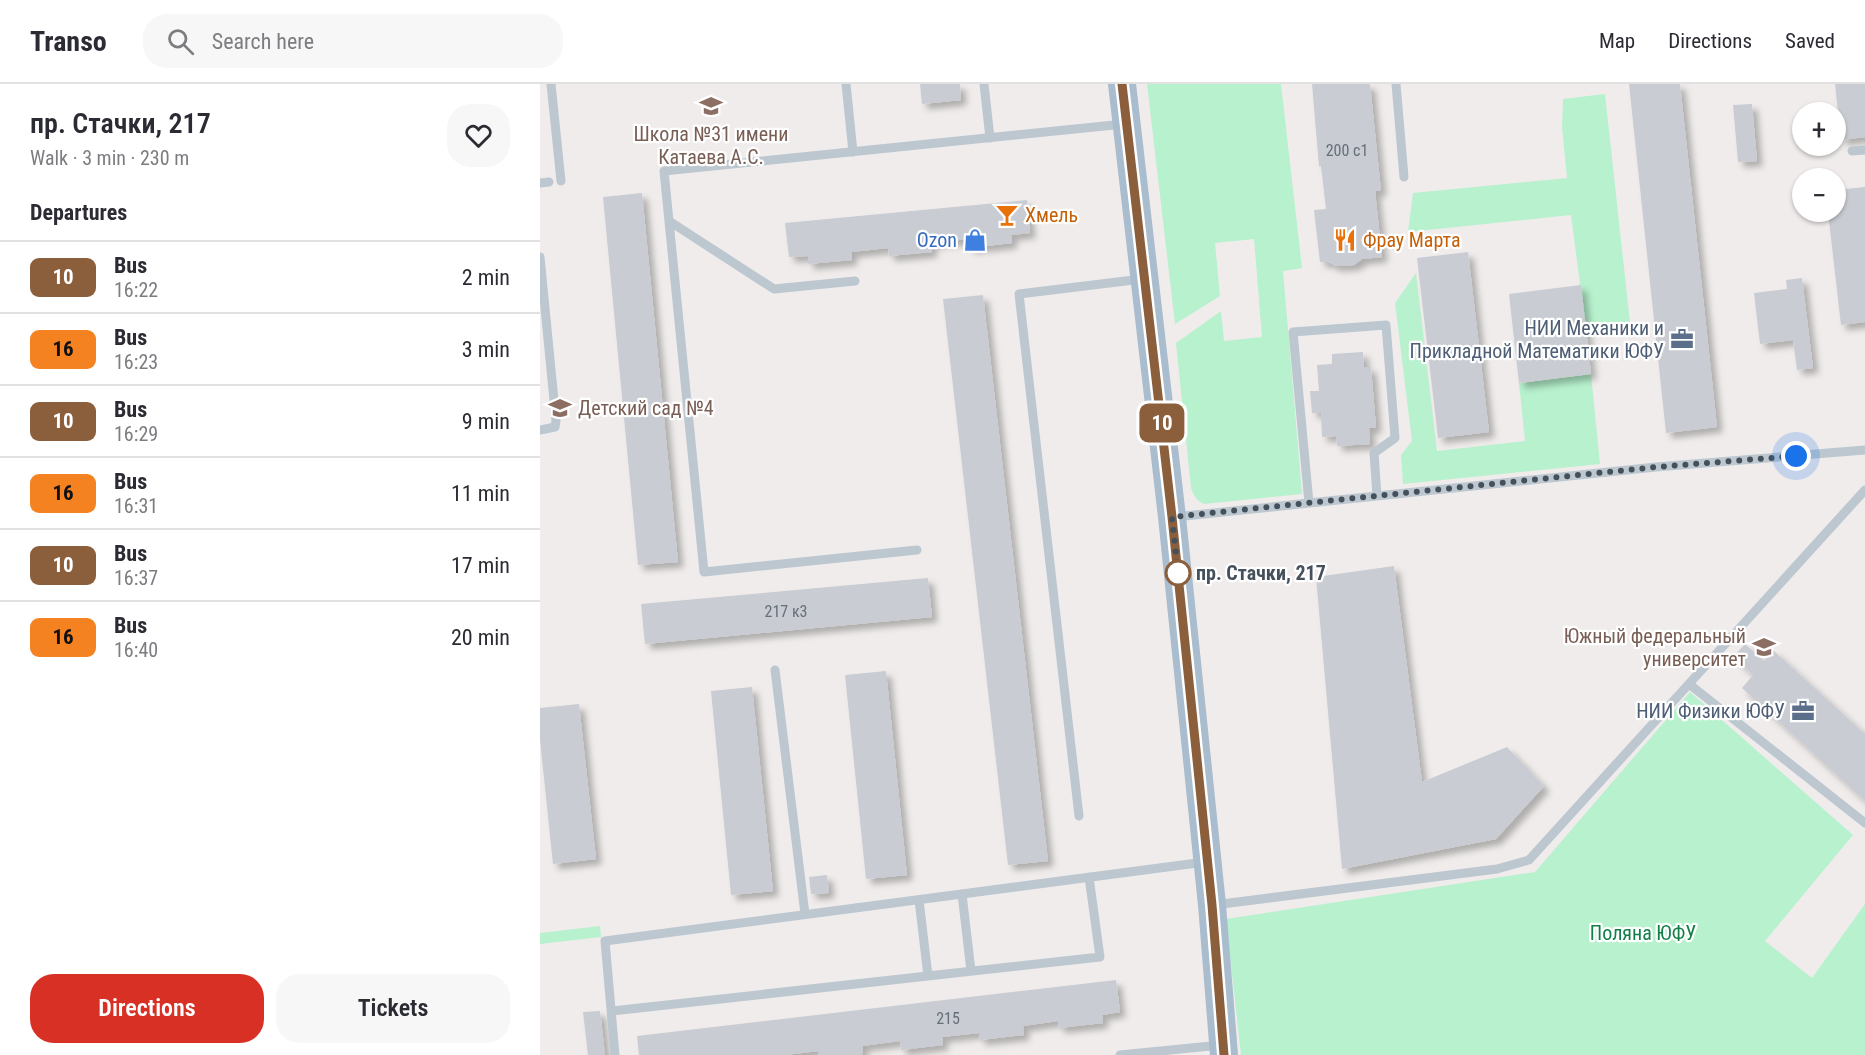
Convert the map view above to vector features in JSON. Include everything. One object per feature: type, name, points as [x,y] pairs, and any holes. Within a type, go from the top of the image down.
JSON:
[{"type":"main road","points":[[1122,84],[1172,517],[1212,905],[1224,1050]]},
{"type":"lane","points":[[551,84],[561,180]]},
{"type":"lane","points":[[846,84],[853,152]]},
{"type":"lane","points":[[984,84],[990,138]]},
{"type":"lane","points":[[1396,84],[1404,177]]},
{"type":"lane","points":[[917,550],[704,572],[664,171],[1127,124]]},
{"type":"lane","points":[[1852,151],[1865,150]]},
{"type":"lane","points":[[669,221],[774,289],[855,281]]},
{"type":"lane","points":[[540,257],[556,421],[555,427],[540,430]]},
{"type":"lane","points":[[1079,816],[1019,294],[1144,279]]},
{"type":"lane","points":[[1309,503],[1293,332],[1386,325],[1395,438],[1374,453],[1377,496]]},
{"type":"lane","points":[[1172,517],[1656,467],[1865,450]]},
{"type":"lane","points":[[1212,905],[1497,869],[1529,860],[1863,496]]},
{"type":"lane","points":[[775,670],[805,914]]},
{"type":"lane","points":[[1689,684],[1865,823]]},
{"type":"lane","points":[[615,1055],[605,941],[1207,862]]},
{"type":"lane","points":[[612,1011],[1100,957],[1089,877]]},
{"type":"lane","points":[[962,894],[971,971]]},
{"type":"lane","points":[[919,900],[928,976]]},
{"type":"lane","points":[[1120,1055],[1224,1050]]},
{"type":"green space","points":[[1147,84],[1281,84],[1302,268],[1283,271],[1302,494],[1204,504],[1196,498],[1191,488],[1176,343],[1221,311],[1224,341],[1262,337],[1254,239],[1215,243],[1220,296],[1175,324]]},
{"type":"green space","points":[[1605,94],[1631,332],[1587,338],[1571,215],[1408,232],[1413,193],[1567,178],[1562,127],[1563,99]]},
{"type":"green space","points":[[1416,273],[1437,451],[1525,441],[1519,383],[1591,374],[1600,464],[1403,484],[1401,455],[1412,441],[1395,303]]},
{"type":"green space","name":"Поляна ЮФУ","points":[[1690,692],[1853,835],[1765,941],[1812,978],[1865,904],[1865,1055],[1241,1055],[1226,919],[1535,872]]},
{"type":"green space","points":[[600,926],[601,937],[540,944],[540,933]]},
{"type":"building","points":[[920,84],[960,84],[961,100],[922,104]]},
{"type":"building","points":[[1312,84],[1370,84],[1381,191],[1375,191],[1382,257],[1362,259],[1354,265],[1336,266],[1328,262],[1320,262],[1314,210],[1326,209],[1321,166],[1319,166]]},
{"type":"building","points":[[1629,84],[1680,84],[1717,427],[1666,433]]},
{"type":"building","points":[[1835,84],[1865,84],[1865,137],[1846,139],[1846,102],[1837,102]]},
{"type":"building","points":[[1752,104],[1757,161],[1738,162],[1733,105]]},
{"type":"building","points":[[1865,187],[1865,322],[1841,325],[1829,222],[1846,222],[1846,189]]},
{"type":"building","points":[[642,193],[678,562],[638,565],[603,197]]},
{"type":"building","points":[[1027,200],[1030,233],[1011,235],[1012,243],[969,248],[968,239],[931,243],[932,252],[889,256],[888,248],[851,252],[852,260],[808,264],[808,256],[789,257],[785,223]]},
{"type":"building","points":[[1468,252],[1489,432],[1438,438],[1417,258]]},
{"type":"building","points":[[1802,278],[1813,368],[1797,370],[1793,340],[1760,344],[1754,293],[1787,289],[1786,280]]},
{"type":"building","points":[[1581,285],[1591,374],[1519,383],[1509,294]]},
{"type":"building","points":[[983,295],[1048,861],[1008,865],[943,299]]},
{"type":"building","points":[[1363,352],[1364,367],[1371,367],[1376,428],[1369,428],[1370,444],[1337,446],[1336,436],[1322,437],[1321,413],[1312,413],[1310,391],[1319,391],[1317,365],[1332,364],[1332,354]]},
{"type":"building","points":[[1394,566],[1422,782],[1507,747],[1544,786],[1496,839],[1342,869],[1316,577]]},
{"type":"building","points":[[928,578],[932,617],[645,644],[641,604]]},
{"type":"building","name":"НИИ Физики ЮФУ","points":[[1745,644],[1764,661],[1773,650],[1865,734],[1865,801],[1742,688],[1753,675],[1733,657]]},
{"type":"building","points":[[886,671],[907,875],[866,879],[845,675]]},
{"type":"building","points":[[752,687],[773,891],[731,895],[711,691]]},
{"type":"building","points":[[579,704],[596,859],[553,864],[540,740],[540,708]]},
{"type":"building","points":[[827,875],[829,893],[811,894],[809,877]]},
{"type":"building","points":[[1116,980],[1120,1012],[1102,1015],[1103,1023],[1059,1028],[1058,1021],[1023,1026],[1024,1035],[980,1040],[979,1033],[942,1037],[943,1045],[901,1050],[900,1041],[862,1046],[863,1054],[851,1055],[818,1055],[818,1051],[785,1055],[639,1055],[637,1036]]},
{"type":"building","points":[[600,1011],[605,1055],[588,1055],[583,1012]]},
{"type":"bus line","name":"10","points":[[1122,84],[1172,517],[1212,905],[1224,1055]]},
{"type":"place","name":"Школа №31 имени Катаева А.С.","points":[[711,106]]},
{"type":"place","name":"Хмель","points":[[1007,215]]},
{"type":"place","name":"Ozon","points":[[975,240]]},
{"type":"place","name":"Фрау Марта","points":[[1345,240]]},
{"type":"place","name":"НИИ Механики и Прикладной Математики ЮФУ","points":[[1682,339]]},
{"type":"place","name":"Детский сад №4","points":[[560,408]]},
{"type":"place","name":"пр. Стачки, 217","points":[[1178,573]]},
{"type":"place","name":"Южный федеральный университет","points":[[1764,647]]},
{"type":"place","name":"НИИ Физики ЮФУ","points":[[1803,711]]},
{"type":"route","points":[[1178,573],[1172,517],[1656,467],[1796,456]]}]
